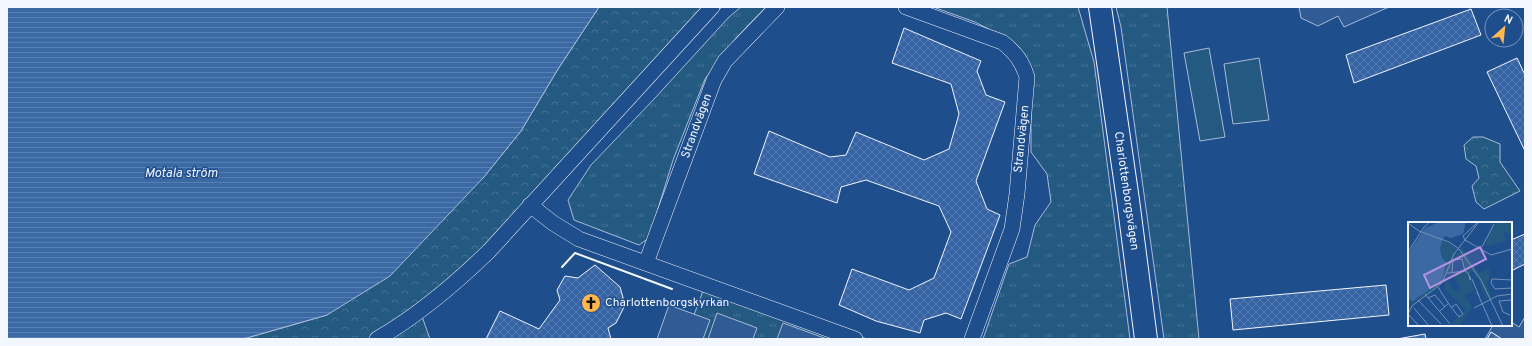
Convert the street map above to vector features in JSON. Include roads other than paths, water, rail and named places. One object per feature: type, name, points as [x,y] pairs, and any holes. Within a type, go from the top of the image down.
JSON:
[{"type":"main road","name":"Charlottenborgsvägen","points":[[1092,7],[1104,43]]},
{"type":"main road","name":"Charlottenborgsvägen","points":[[1100,7],[1104,43],[1128,200],[1146,339]]},
{"type":"street","points":[[378,339],[422,310],[489,251],[712,7]]},
{"type":"street","name":"Strandvägen","points":[[646,263],[714,80],[725,62],[777,7]]},
{"type":"street","name":"Strandvägen","points":[[906,7],[1002,42],[1012,50],[1024,68],[1027,77],[1017,194],[1012,229],[972,339]]},
{"type":"street","points":[[530,205],[553,223],[578,239],[855,339]]},
{"type":"water","name":"Motala ström","points":[[7,7],[599,7],[558,69],[521,131],[484,177],[390,276],[327,315],[243,339],[7,339]]},
{"type":"place","name":"Charlottenborgskyrkan","points":[[591,303]]}]
